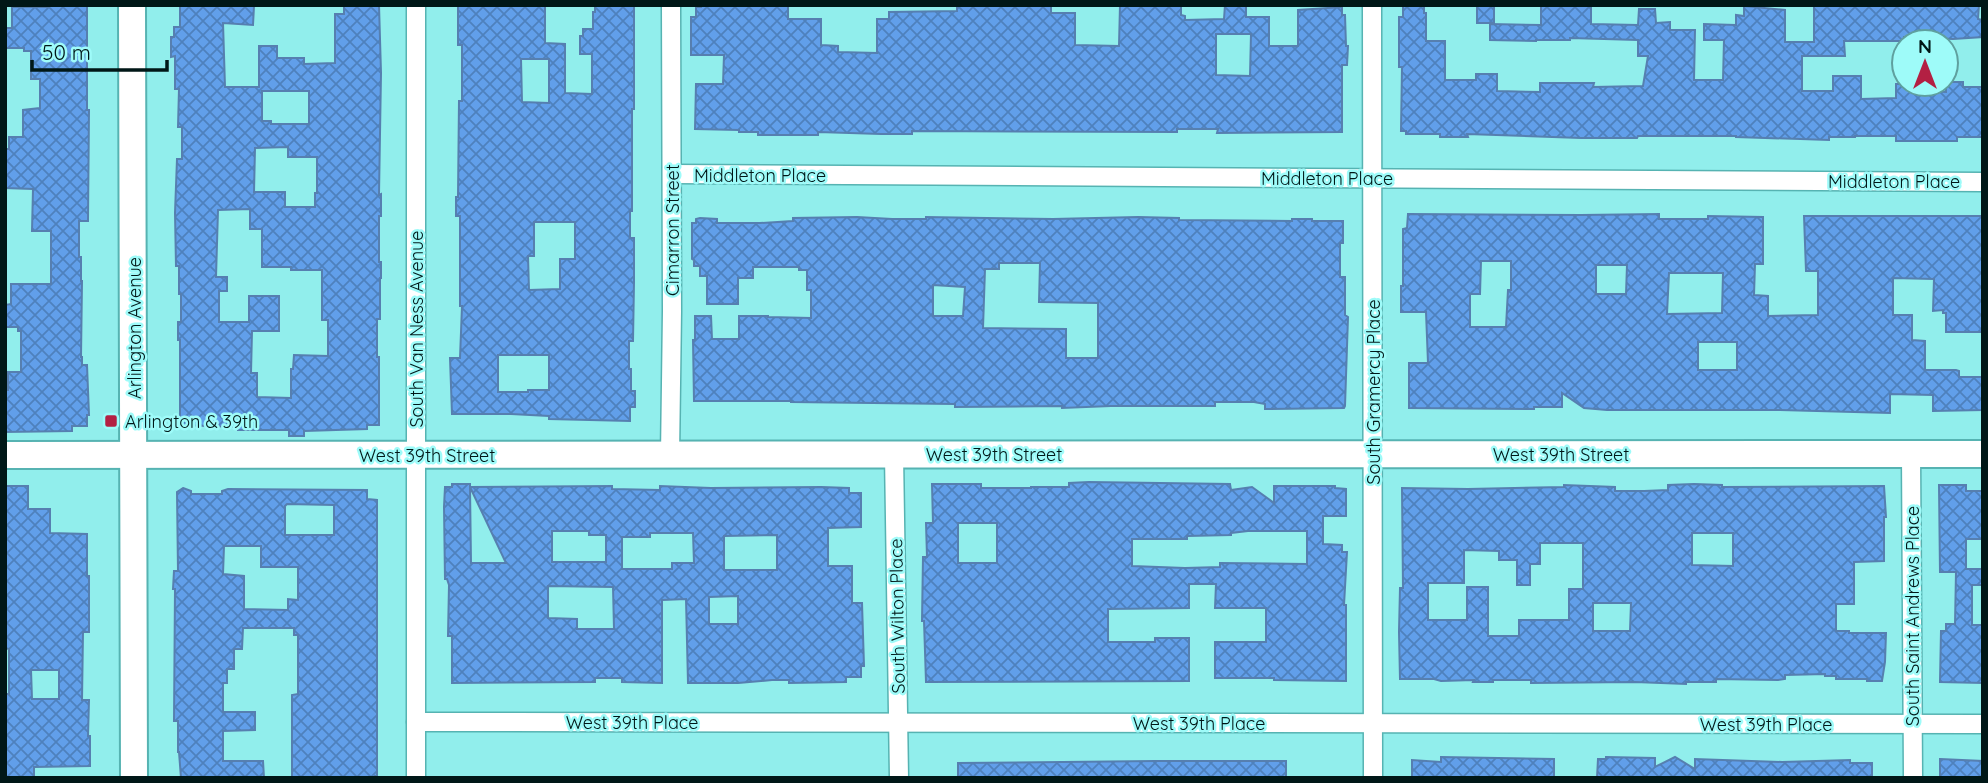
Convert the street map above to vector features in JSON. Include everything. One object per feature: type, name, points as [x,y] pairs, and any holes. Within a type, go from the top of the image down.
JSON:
[{"type":"street","name":"Arlington Avenue","points":[[132,5],[134,778]]},
{"type":"street","name":"South Van Ness Avenue","points":[[416,5],[416,778]]},
{"type":"street","name":"Cimarron Street","points":[[670,455],[671,5]]},
{"type":"street","name":"South Gramercy Place","points":[[1372,5],[1373,778]]},
{"type":"street","name":"Middleton Place","points":[[672,174],[1983,181]]},
{"type":"street","name":"South Wilton Place","points":[[894,454],[899,778]]},
{"type":"street","name":"South Saint Andrews Place","points":[[1912,454],[1913,778]]},
{"type":"street","name":"West 39th Street","points":[[5,455],[1983,454]]},
{"type":"street","name":"West 39th Place","points":[[416,722],[1983,724]]},
{"type":"building","points":[[87,5],[88,221],[79,221],[79,257],[82,281],[81,357],[82,365],[87,365],[89,415],[87,426],[72,426],[72,431],[5,432],[5,390],[8,390],[8,372],[21,372],[21,331],[18,331],[18,327],[5,327],[5,305],[11,304],[11,284],[51,284],[51,231],[32,231],[33,189],[5,188],[5,149],[9,149],[9,137],[23,137],[23,110],[40,108],[40,79],[31,79],[31,51],[24,51],[24,48],[5,48],[5,28],[12,28],[12,7]]},
{"type":"building","points":[[180,5],[254,6],[253,25],[223,23],[225,87],[259,87],[259,46],[277,46],[277,58],[304,58],[304,64],[335,63],[335,14],[344,14],[344,5],[379,5],[379,425],[367,425],[367,429],[304,431],[304,436],[289,436],[289,430],[238,430],[238,427],[180,425],[178,322],[181,322],[181,294],[179,266],[176,266],[175,213],[177,159],[182,159],[182,127],[178,127],[179,89],[175,89],[175,56],[171,57],[171,37],[174,37],[174,27],[180,27]],"holes":[[[262,91],[309,91],[309,124],[271,124],[271,121],[262,121]],[[288,147],[288,157],[317,157],[315,207],[285,207],[285,192],[254,192],[255,148]],[[250,209],[250,229],[262,229],[262,267],[322,270],[322,320],[328,320],[328,356],[294,355],[291,398],[257,397],[257,373],[251,373],[252,331],[279,331],[279,296],[249,296],[249,322],[219,322],[219,291],[227,291],[227,277],[216,277],[218,210]]]},
{"type":"building","points":[[458,5],[545,5],[545,43],[565,44],[565,93],[592,94],[592,54],[580,54],[580,36],[583,36],[583,29],[593,29],[595,5],[634,5],[630,238],[634,238],[634,282],[633,341],[629,341],[629,369],[631,391],[635,391],[635,407],[630,407],[630,421],[549,419],[549,416],[511,414],[452,414],[450,358],[460,358],[462,306],[460,216],[456,216],[459,101],[462,101],[462,45],[458,45]],"holes":[[[521,59],[549,59],[549,103],[522,102]],[[534,222],[575,222],[575,259],[560,259],[560,289],[529,290],[528,256],[534,256]],[[498,355],[549,355],[549,390],[498,392]]]},
{"type":"building","points":[[788,5],[788,19],[821,19],[821,45],[838,46],[838,52],[877,53],[877,19],[889,19],[889,12],[957,11],[957,5],[1051,5],[1051,13],[1075,13],[1075,45],[1119,46],[1120,5],[1181,5],[1181,15],[1185,16],[1185,20],[1224,19],[1225,5],[1246,5],[1246,17],[1269,17],[1269,46],[1298,46],[1298,10],[1342,7],[1348,46],[1347,65],[1342,65],[1342,132],[1217,133],[1218,129],[1177,129],[1177,132],[912,131],[912,134],[818,132],[818,135],[758,135],[758,132],[739,130],[695,129],[696,84],[723,84],[724,55],[691,55],[691,17],[696,17],[696,7]],"holes":[[[1216,34],[1251,34],[1250,76],[1216,75]]]},
{"type":"building","points":[[1403,5],[1424,5],[1426,41],[1445,41],[1445,80],[1476,80],[1476,74],[1497,74],[1497,91],[1540,92],[1540,83],[1594,83],[1593,87],[1643,86],[1648,56],[1638,56],[1638,40],[1490,40],[1490,24],[1541,25],[1541,5],[1591,5],[1591,24],[1638,25],[1639,9],[1655,9],[1656,23],[1670,22],[1670,30],[1695,30],[1694,80],[1723,80],[1724,40],[1704,40],[1704,24],[1736,25],[1736,15],[1744,16],[1744,6],[1785,10],[1785,42],[1814,42],[1814,5],[1979,5],[1978,19],[1983,20],[1983,37],[1960,39],[1960,28],[1890,28],[1890,41],[1844,41],[1845,56],[1802,56],[1802,91],[1833,91],[1833,76],[1861,76],[1861,99],[1960,98],[1960,82],[1963,82],[1963,87],[1983,87],[1983,137],[1957,137],[1957,141],[1896,141],[1896,136],[1829,137],[1829,140],[1736,136],[1581,138],[1467,134],[1468,137],[1440,137],[1440,134],[1406,134],[1406,131],[1401,131],[1402,67],[1399,67],[1399,17],[1403,17]]},
{"type":"building","points":[[1477,5],[1494,5],[1494,23],[1477,23]]},
{"type":"building","points":[[1408,214],[1659,214],[1659,219],[1763,217],[1763,264],[1755,264],[1754,295],[1768,296],[1768,316],[1818,315],[1818,271],[1806,271],[1804,216],[1983,216],[1983,332],[1946,332],[1946,313],[1943,313],[1943,310],[1933,311],[1934,279],[1893,278],[1893,315],[1912,315],[1912,340],[1925,341],[1925,370],[1956,370],[1959,371],[1959,377],[1983,377],[1983,410],[1933,411],[1933,395],[1890,394],[1890,413],[1607,410],[1584,408],[1562,393],[1562,407],[1409,408],[1409,363],[1428,363],[1426,312],[1401,312],[1403,229],[1407,228]],"holes":[[[1481,261],[1511,261],[1511,290],[1508,290],[1506,327],[1470,327],[1470,294],[1480,294]],[[1596,265],[1627,265],[1626,294],[1596,294]],[[1669,273],[1723,273],[1722,313],[1667,314]],[[1698,342],[1737,342],[1737,370],[1698,370]]]},
{"type":"building","points":[[1138,217],[1179,220],[1343,221],[1340,277],[1345,277],[1345,315],[1348,317],[1345,406],[1265,409],[1265,404],[1254,402],[1215,402],[1215,406],[1062,408],[694,401],[695,316],[711,316],[712,339],[739,339],[739,316],[811,318],[811,290],[807,290],[807,270],[799,270],[799,267],[753,267],[753,278],[738,278],[738,304],[707,304],[707,276],[700,276],[700,266],[694,266],[692,259],[692,223],[696,223],[696,219],[700,218],[717,219],[717,223],[760,223],[793,221],[793,218]],"holes":[[[999,263],[1040,263],[1039,302],[1098,303],[1098,358],[1066,358],[1066,329],[983,328],[985,269],[999,269]],[[933,285],[965,287],[963,316],[933,316]]]},
{"type":"building","points":[[1069,483],[1230,484],[1231,490],[1252,487],[1274,503],[1274,486],[1335,486],[1346,489],[1346,516],[1323,516],[1323,544],[1342,545],[1342,552],[1347,552],[1344,605],[1346,681],[1215,678],[1215,642],[1266,642],[1266,608],[1215,608],[1216,584],[1189,584],[1189,608],[1108,609],[1108,642],[1155,642],[1155,638],[1189,638],[1189,681],[926,682],[922,621],[923,557],[927,557],[926,523],[933,523],[932,484],[1031,488],[1069,487]],"holes":[[[958,523],[997,523],[997,563],[958,563]],[[1248,531],[1307,531],[1307,564],[1220,563],[1220,567],[1185,568],[1132,566],[1132,539],[1187,539],[1187,536],[1231,535]]]},
{"type":"building","points":[[452,484],[470,484],[470,487],[612,486],[612,489],[660,490],[660,486],[821,487],[849,488],[849,493],[861,493],[861,527],[828,528],[828,566],[852,566],[852,603],[862,603],[864,666],[861,666],[861,677],[846,677],[846,682],[789,683],[789,680],[772,680],[688,683],[686,599],[662,600],[662,683],[595,678],[595,682],[452,683],[452,636],[448,636],[449,585],[445,579],[444,507],[445,487],[452,487]],"holes":[[[470,487],[506,563],[471,563]],[[552,531],[589,531],[589,535],[606,535],[606,562],[552,562]],[[650,533],[693,533],[694,563],[672,563],[672,569],[622,569],[622,537],[650,537]],[[777,535],[777,570],[724,570],[724,536]],[[548,586],[613,587],[614,629],[577,629],[577,619],[548,618]],[[738,596],[738,624],[709,624],[709,597]]]},
{"type":"building","points":[[1564,485],[1615,487],[1615,491],[1644,491],[1668,490],[1668,485],[1884,486],[1884,561],[1854,562],[1854,604],[1836,604],[1836,631],[1886,633],[1882,681],[1836,679],[1836,676],[1825,674],[1785,675],[1785,679],[1778,680],[1716,679],[1716,682],[1686,684],[1400,679],[1402,488],[1468,489]],"holes":[[[1692,533],[1733,533],[1733,566],[1692,565]],[[1540,543],[1583,543],[1583,589],[1569,589],[1569,620],[1519,620],[1519,636],[1488,636],[1488,587],[1467,587],[1467,620],[1428,620],[1428,583],[1464,583],[1464,550],[1499,551],[1499,560],[1517,560],[1517,585],[1530,585],[1530,564],[1540,564]],[[1593,603],[1631,603],[1630,631],[1593,631]]]},
{"type":"building","points":[[1939,485],[1966,485],[1966,491],[1983,491],[1983,539],[1966,539],[1966,569],[1983,569],[1983,585],[1972,585],[1972,625],[1983,625],[1983,683],[1940,682],[1941,631],[1946,631],[1946,624],[1955,624],[1956,572],[1940,572]]},
{"type":"building","points":[[5,486],[28,486],[28,509],[50,509],[50,533],[87,534],[89,632],[83,632],[82,700],[89,700],[90,766],[34,767],[34,778],[5,778],[5,694],[9,694],[9,649],[5,648]],"holes":[[[31,670],[59,670],[59,699],[32,699]]]},
{"type":"building","points":[[183,488],[191,491],[191,494],[222,494],[222,491],[228,489],[367,490],[367,499],[377,500],[375,778],[292,778],[292,695],[298,694],[298,635],[294,635],[294,628],[243,628],[242,649],[234,649],[234,669],[227,669],[227,683],[223,683],[223,712],[255,712],[255,730],[223,731],[223,761],[263,761],[264,778],[181,778],[178,721],[174,721],[173,589],[174,571],[178,571],[177,492]],"holes":[[[287,504],[334,505],[334,535],[285,535]],[[224,546],[261,546],[261,567],[298,567],[298,600],[288,599],[288,610],[244,609],[244,576],[223,574]]]},
{"type":"building","points":[[1441,757],[1554,759],[1554,778],[1412,778],[1412,760],[1441,762]]},
{"type":"building","points":[[1675,757],[1695,769],[1695,759],[1782,762],[1850,760],[1850,763],[1872,763],[1872,778],[1597,778],[1598,759],[1655,758],[1655,767]]},
{"type":"building","points":[[1940,759],[1983,761],[1983,778],[1940,778]]},
{"type":"building","points":[[1286,761],[1286,778],[958,778],[958,763]]},
{"type":"place","name":"Arlington & 39th","points":[[111,421]]}]
